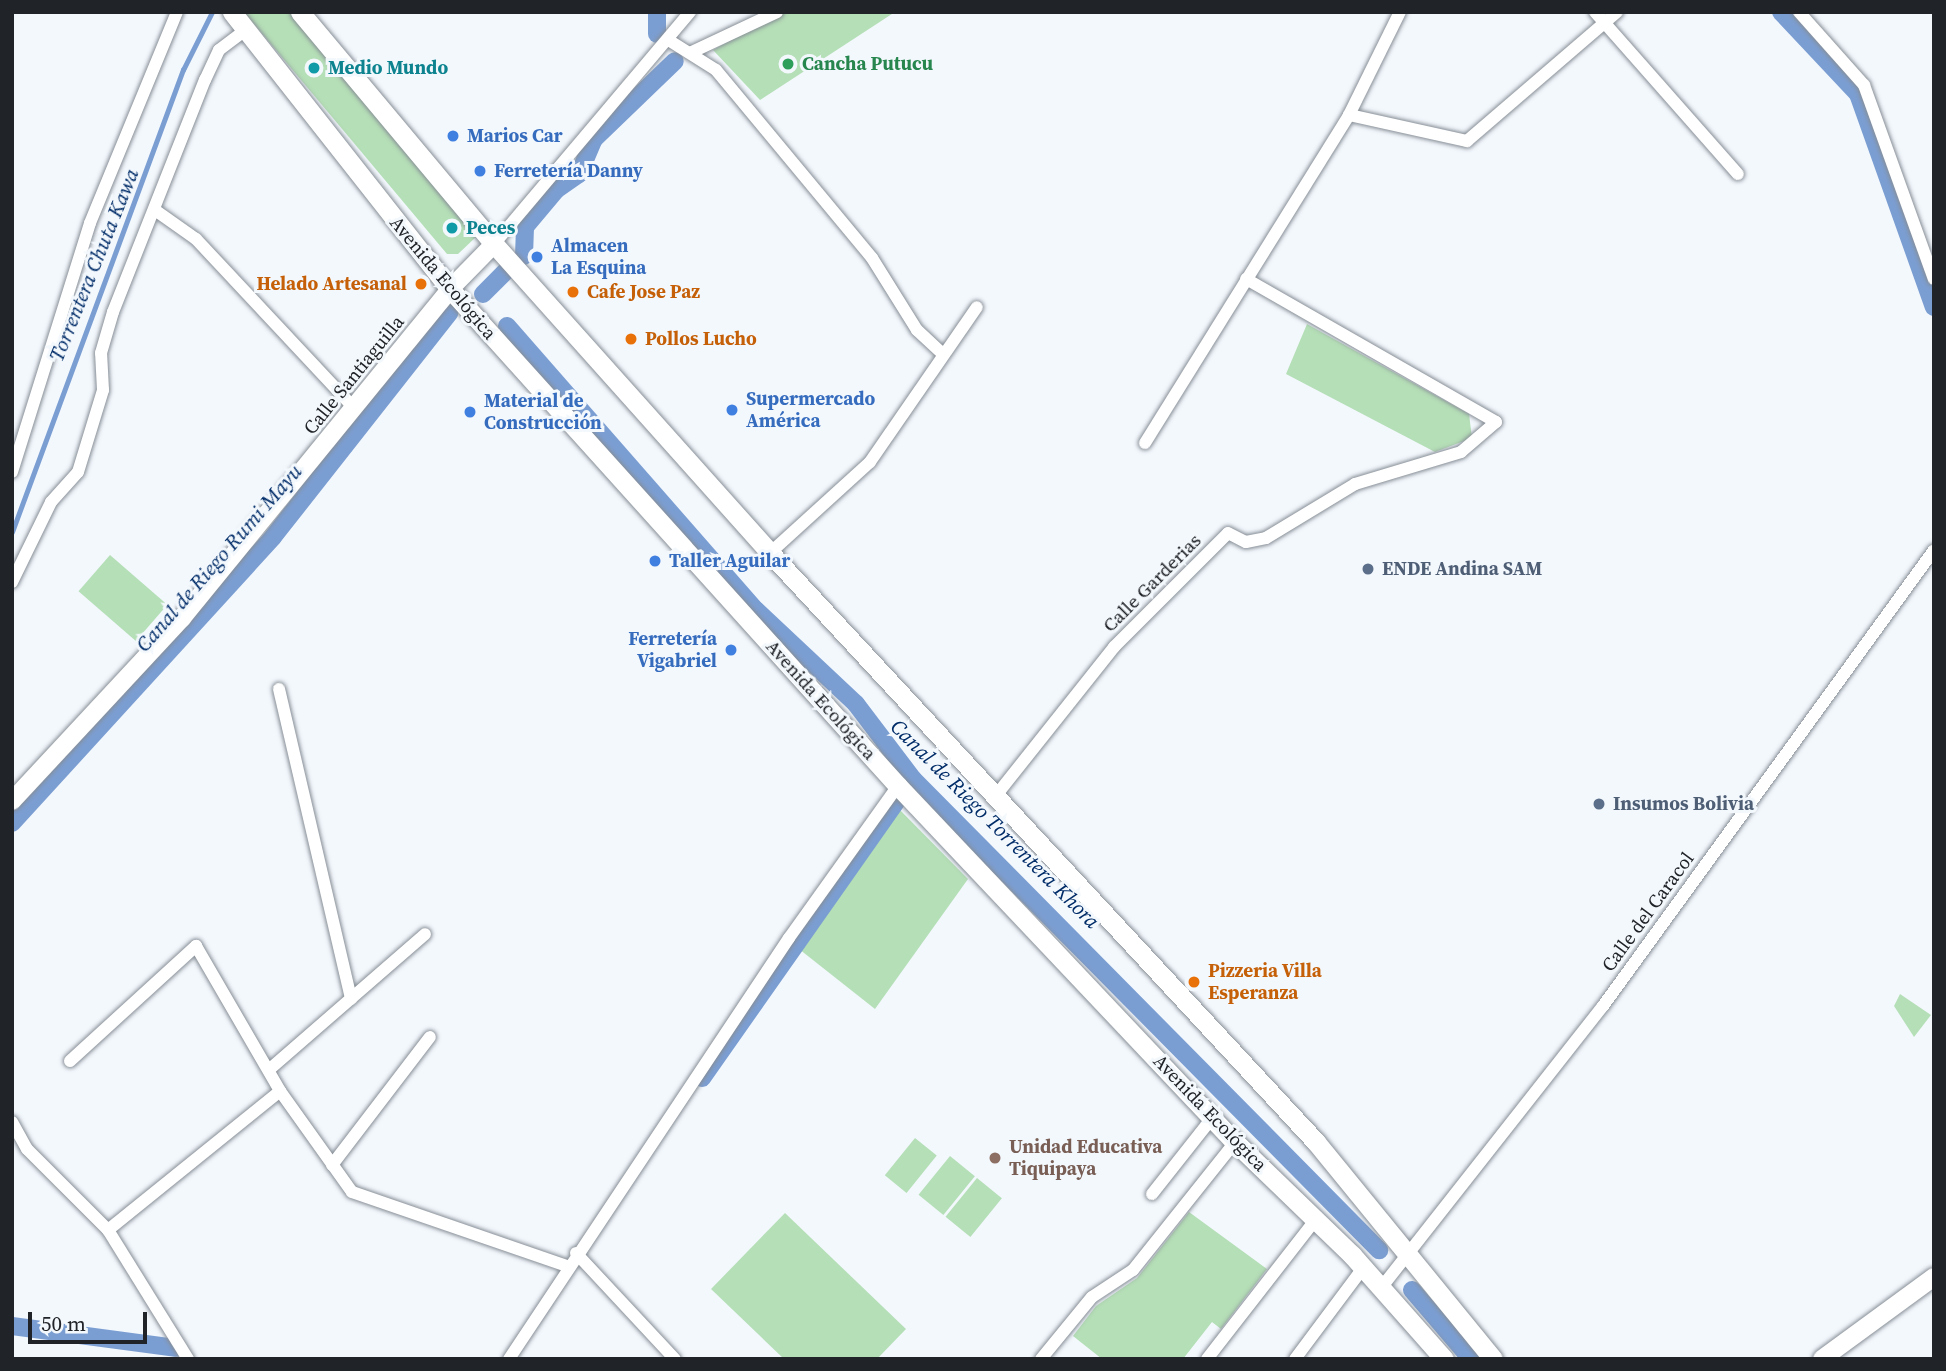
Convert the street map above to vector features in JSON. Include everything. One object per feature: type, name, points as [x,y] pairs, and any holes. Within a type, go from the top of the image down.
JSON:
[{"type":"main road","points":[[299,12],[494,244],[769,553],[1316,1142],[1407,1250],[1493,1359]]},
{"type":"main road","name":"Avenida Ecológica","points":[[239,20],[450,289],[898,786],[1235,1142],[1363,1268],[1444,1359]]},
{"type":"street","points":[[12,472],[90,223],[177,12]]},
{"type":"street","points":[[676,12],[681,25]]},
{"type":"street","points":[[494,244],[670,41],[690,12]]},
{"type":"street","points":[[692,52],[777,12]]},
{"type":"street","points":[[1145,443],[1349,115],[1400,12]]},
{"type":"street","points":[[1595,12],[1738,174]]},
{"type":"street","points":[[1349,115],[1467,141],[1617,12]]},
{"type":"street","points":[[1799,12],[1864,85],[1934,279]]},
{"type":"street","points":[[12,582],[51,502],[78,472],[103,390],[100,354],[219,50],[239,20]]},
{"type":"street","points":[[670,41],[692,52],[716,70],[872,258],[918,331],[942,353]]},
{"type":"street","points":[[155,210],[196,239],[354,408]]},
{"type":"street","name":"Calle Santiaguilla","points":[[12,801],[182,618],[450,289],[494,244]]},
{"type":"street","name":"Calle Garderias","points":[[994,798],[1106,656],[1228,533],[1246,542],[1266,538],[1355,484],[1461,452],[1496,422],[1247,279]]},
{"type":"street","points":[[769,553],[870,462],[942,353],[977,307]]},
{"type":"street","name":"Calle del Caracol","points":[[1381,1287],[1407,1250],[1603,1006],[1934,550]]},
{"type":"street","points":[[279,690],[351,999]]},
{"type":"street","points":[[509,1359],[567,1266],[898,786]]},
{"type":"street","points":[[271,1068],[425,934]]},
{"type":"street","points":[[70,1061],[196,946],[271,1068],[279,1091],[352,1192],[567,1266]]},
{"type":"street","points":[[332,1165],[430,1037]]},
{"type":"street","points":[[108,1230],[279,1091]]},
{"type":"street","points":[[1152,1194],[1212,1118]]},
{"type":"street","points":[[12,1122],[27,1149],[108,1230],[188,1359]]},
{"type":"street","points":[[1041,1359],[1091,1297],[1133,1270],[1235,1142]]},
{"type":"street","points":[[1207,1359],[1315,1219]]},
{"type":"street","points":[[576,1253],[675,1359]]},
{"type":"street","points":[[1295,1359],[1363,1268]]},
{"type":"street","points":[[1822,1359],[1934,1277]]},
{"type":"green space","points":[[244,12],[292,12],[476,237],[458,254],[447,254]]},
{"type":"green space","points":[[783,12],[895,12],[760,100],[713,50]]},
{"type":"green space","points":[[1307,324],[1469,414],[1472,438],[1435,452],[1286,374]]},
{"type":"green space","points":[[110,555],[167,605],[136,641],[79,591]]},
{"type":"green space","points":[[897,807],[968,879],[875,1009],[799,949]]},
{"type":"green space","points":[[1900,994],[1931,1015],[1914,1037],[1894,1006]]},
{"type":"green space","points":[[915,1138],[937,1156],[907,1193],[885,1175]]},
{"type":"green space","points":[[950,1156],[975,1176],[943,1215],[919,1195]]},
{"type":"green space","points":[[977,1178],[1002,1198],[970,1237],[946,1217]]},
{"type":"green space","points":[[1189,1212],[1267,1269],[1221,1329],[1212,1322],[1183,1359],[1102,1359],[1073,1336],[1096,1306],[1137,1278]]},
{"type":"green space","points":[[785,1213],[906,1329],[877,1359],[784,1359],[711,1289]]},
{"type":"waterway","name":"Torrentera Chuta Kawa","points":[[12,532],[183,70],[212,12]]},
{"type":"waterway","name":"Canal de Riego Torrentera Khora","points":[[657,12],[657,34]]},
{"type":"waterway","name":"Canal de Riego Torrentera Khora","points":[[1781,12],[1858,94],[1934,307]]},
{"type":"waterway","name":"Canal de Riego Torrentera Khora","points":[[524,256],[525,227],[556,190],[579,174],[594,139],[675,61]]},
{"type":"waterway","name":"Canal de Riego Rumi Mayu","points":[[483,294],[507,270]]},
{"type":"waterway","name":"Canal de Riego Rumi Mayu","points":[[12,823],[273,537],[449,313]]},
{"type":"waterway","name":"Canal de Riego Torrentera Khora","points":[[507,326],[756,610],[856,704],[913,779],[1379,1250]]},
{"type":"waterway","name":"Canal de Riego Torrentera Khora","points":[[702,1078],[896,802]]},
{"type":"waterway","name":"Canal de Riego Torrentera Khora","points":[[1412,1290],[1471,1359]]},
{"type":"waterway","name":"Canal de Riego Torrentera Khora","points":[[12,1326],[176,1348]]},
{"type":"place","name":"Cancha Putucu","points":[[788,64]]},
{"type":"place","name":"Medio Mundo","points":[[314,68]]},
{"type":"place","name":"Marios Car","points":[[453,136]]},
{"type":"place","name":"Ferretería Danny","points":[[480,171]]},
{"type":"place","name":"Peces","points":[[452,228]]},
{"type":"place","name":"Almacen La Esquina","points":[[537,257]]},
{"type":"place","name":"Helado Artesanal","points":[[421,284]]},
{"type":"place","name":"Cafe Jose Paz","points":[[573,292]]},
{"type":"place","name":"Pollos Lucho","points":[[631,339]]},
{"type":"place","name":"Supermercado América","points":[[732,410]]},
{"type":"place","name":"Material de Construcción","points":[[470,412]]},
{"type":"place","name":"Taller Aguilar","points":[[655,561]]},
{"type":"place","name":"ENDE Andina SAM","points":[[1368,569]]},
{"type":"place","name":"Ferretería Vigabriel","points":[[731,650]]},
{"type":"place","name":"Insumos Bolivia","points":[[1599,804]]},
{"type":"place","name":"Pizzeria Villa Esperanza","points":[[1194,982]]},
{"type":"place","name":"Unidad Educativa Tiquipaya","points":[[995,1158]]}]
